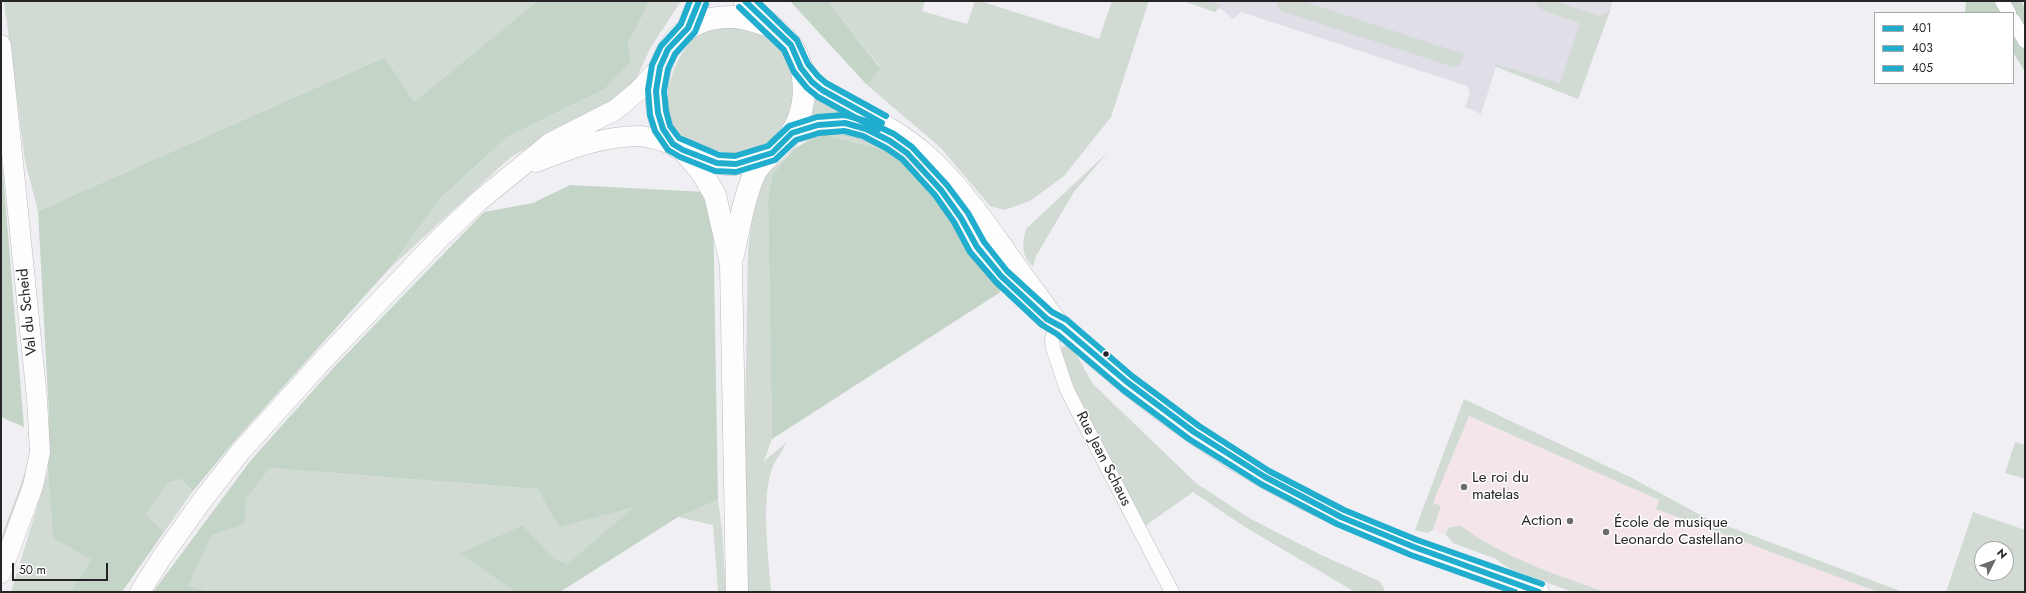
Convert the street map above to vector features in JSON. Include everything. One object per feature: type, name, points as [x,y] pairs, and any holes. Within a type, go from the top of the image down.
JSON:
[{"type":"main road","points":[[699,1],[688,28],[668,49],[660,67],[656,91],[658,113],[663,129],[703,174],[715,195],[731,264],[737,592]]},
{"type":"main road","points":[[745,1],[790,45],[801,68],[812,82],[822,90],[896,131],[929,156],[992,231],[1062,326],[1150,402],[1214,447],[1275,483],[1348,520],[1413,546],[1539,592]]},
{"type":"main road","points":[[688,28],[709,19],[734,17],[751,20],[772,27]]},
{"type":"main road","name":"Val du Scheid","points":[[1,45],[35,383],[40,452],[33,486],[1,573]]},
{"type":"main road","points":[[140,592],[162,557],[201,502],[240,451],[326,357],[445,233],[479,201],[550,143],[615,110],[638,91],[660,67]]},
{"type":"main road","points":[[731,264],[745,202],[754,174],[772,152],[792,132],[800,114],[804,95],[801,68]]},
{"type":"main road","points":[[792,132],[818,125],[845,124],[866,129],[890,141],[931,169],[947,187],[975,227],[985,232],[992,231]]},
{"type":"main road","points":[[519,168],[582,144],[642,136],[678,147],[717,163],[736,164],[772,152]]},
{"type":"main road","points":[[907,153],[941,190],[961,218],[977,247],[1002,276],[1047,320],[1062,326]]},
{"type":"main road","points":[[131,592],[162,557]]},
{"type":"street","points":[[2002,1],[2008,12]]},
{"type":"street","points":[[2014,22],[2025,41]]},
{"type":"street","name":"Rue Jean Schaus","points":[[1062,326],[1055,329],[1052,339],[1067,390],[1172,592]]},
{"type":"shaded area","points":[[4,1],[537,1],[414,102],[385,57],[38,211],[25,161]]},
{"type":"shaded area","points":[[650,1],[681,1],[651,47],[634,83],[622,96],[511,157],[388,270],[441,198],[507,137],[605,89],[631,62],[628,44]]},
{"type":"shaded area","points":[[828,1],[925,1],[922,11],[967,24],[975,1],[980,1],[1099,39],[1112,1],[1149,1],[1111,117],[1064,176],[1030,201],[1004,210],[990,206],[941,148],[867,85],[881,68]]},
{"type":"shaded area","points":[[1183,1],[1613,1],[1578,99],[1496,67],[1481,114],[1465,107],[1470,93],[1467,86],[1241,12],[1233,19],[1220,8],[1215,12]]},
{"type":"shaded area","points":[[1183,1],[1207,1],[1221,5],[1215,12]]},
{"type":"shaded area","points":[[1277,1],[1303,1],[1464,54],[1460,65],[1453,67],[1281,11],[1278,7]]},
{"type":"shaded area","points":[[1537,1],[1554,1],[1600,16],[1605,14],[1611,8],[1578,99],[1495,66],[1495,64],[1560,83],[1580,23],[1544,11],[1536,5]]},
{"type":"shaded area","points":[[707,25],[741,26],[763,31],[776,43],[788,62],[792,76],[793,90],[792,104],[788,116],[781,128],[772,138],[761,146],[747,152],[730,153],[719,151],[688,140],[675,129],[671,120],[668,104],[668,93],[674,70],[682,53],[700,31]]},
{"type":"shaded area","points":[[816,97],[853,117],[811,119]]},
{"type":"shaded area","points":[[844,130],[886,145],[913,169],[884,150],[772,176],[768,199],[772,439],[764,461],[787,442],[773,466],[767,494],[766,528],[771,592],[742,592],[748,250],[754,203],[767,173],[817,132]]},
{"type":"shaded area","points":[[1108,152],[1074,192],[1036,256],[1033,267],[1024,254],[1023,244],[1026,229]]},
{"type":"shaded area","points":[[1070,343],[1093,384],[1197,484],[1251,519],[1321,555],[1379,581],[1384,588],[1384,592],[1355,592],[1245,527],[1193,492],[1145,526],[1086,417],[1059,349]]},
{"type":"shaded area","points":[[1464,399],[1632,478],[1706,518],[1903,592],[1878,592],[1656,509],[1659,500],[1469,416],[1433,503],[1441,506],[1433,530],[1427,533],[1415,530]]},
{"type":"shaded area","points":[[1468,416],[1659,500],[1656,509],[1878,592],[1605,592],[1526,563],[1480,541],[1461,526],[1450,527],[1445,534],[1433,530],[1441,507],[1433,503]]},
{"type":"shaded area","points":[[27,433],[34,437],[34,448],[1,558],[1,545],[4,532],[29,456]]},
{"type":"shaded area","points":[[2015,442],[2025,445],[2025,479],[2005,473]]},
{"type":"shaded area","points":[[270,468],[538,489],[635,507],[567,564],[553,558],[523,525],[461,553],[512,590],[510,592],[213,592],[187,586],[211,536],[245,524],[246,499]]},
{"type":"shaded area","points":[[48,471],[53,538],[91,560],[70,592],[11,592]]},
{"type":"shaded area","points":[[181,479],[193,491],[164,532],[146,514],[168,483]]},
{"type":"shaded area","points":[[718,500],[722,529],[726,592],[718,592],[713,525],[678,517]]},
{"type":"shaded area","points":[[1973,512],[2025,530],[2025,592],[1946,592]]},
{"type":"shaded area","points":[[1461,526],[1477,537],[1512,556],[1549,572],[1605,592],[1573,592],[1510,569],[1496,559],[1453,543],[1445,534],[1450,527]]},
{"type":"green space","points":[[537,1],[650,1],[628,44],[631,62],[605,89],[507,137],[441,198],[388,270],[232,444],[193,491],[181,479],[168,483],[146,514],[164,532],[122,592],[70,592],[91,560],[53,538],[48,471],[49,414],[38,211],[385,57],[414,102]]},
{"type":"green space","points":[[790,1],[828,1],[881,69],[867,85]]},
{"type":"green space","points":[[1966,1],[2021,1],[2025,8],[2025,72],[2014,54],[2014,12],[1965,12]]},
{"type":"green space","points":[[823,135],[884,150],[913,169],[1004,286],[999,293],[772,439],[768,199],[772,176],[795,148]]},
{"type":"green space","points":[[1,149],[24,427],[1,417]]},
{"type":"green space","points":[[570,185],[706,192],[713,208],[718,500],[678,517],[560,592],[510,592],[512,590],[460,553],[523,525],[553,558],[567,564],[634,507],[559,527],[538,489],[270,468],[246,499],[245,524],[211,536],[188,586],[213,592],[153,592],[251,460],[335,366],[484,212],[533,203]]},
{"type":"transit line","name":"403","points":[[690,1],[681,24],[661,46],[652,65],[648,90],[650,115],[655,131],[668,150],[680,157],[715,171],[736,172],[775,160],[796,140],[819,133],[844,131],[863,136],[886,148],[902,159],[935,195],[954,222],[970,252],[996,282],[1042,325],[1057,334],[1122,389],[1189,439],[1261,484],[1337,524],[1411,555],[1515,592]]},
{"type":"transit line","name":"401","points":[[699,1],[688,28],[668,49],[660,67],[656,91],[658,113],[663,129],[673,144],[683,150],[717,163],[736,164],[772,153],[792,133],[818,125],[845,123],[866,129],[890,141],[907,153],[941,190],[961,218],[977,247],[1001,276],[1047,319],[1062,327],[1127,382],[1194,432],[1265,477],[1341,517],[1414,547],[1539,592]]},
{"type":"transit line","name":"401","points":[[745,1],[791,45],[801,68],[812,82],[822,90],[882,123]]},
{"type":"transit line","name":"405","points":[[757,1],[797,40],[808,64],[818,76],[826,83],[886,116]]},
{"type":"transit line","name":"405","points":[[706,4],[695,32],[675,54],[668,69],[664,91],[666,111],[670,126],[679,138],[719,155],[735,156],[768,146],[789,126],[817,117],[845,115],[869,122],[894,134],[912,147],[947,185],[968,213],[984,242],[1007,271],[1052,312],[1067,320],[1132,376],[1199,426],[1269,471],[1344,510],[1417,540],[1542,584]]},
{"type":"transit line","name":"403","points":[[739,7],[784,50],[794,72],[807,88],[818,97],[878,130]]},
{"type":"place","name":"Le roi du matelas","points":[[1464,487]]},
{"type":"place","name":"Action","points":[[1570,521]]},
{"type":"place","name":"École de musique Leonardo Castellano","points":[[1606,532]]}]
